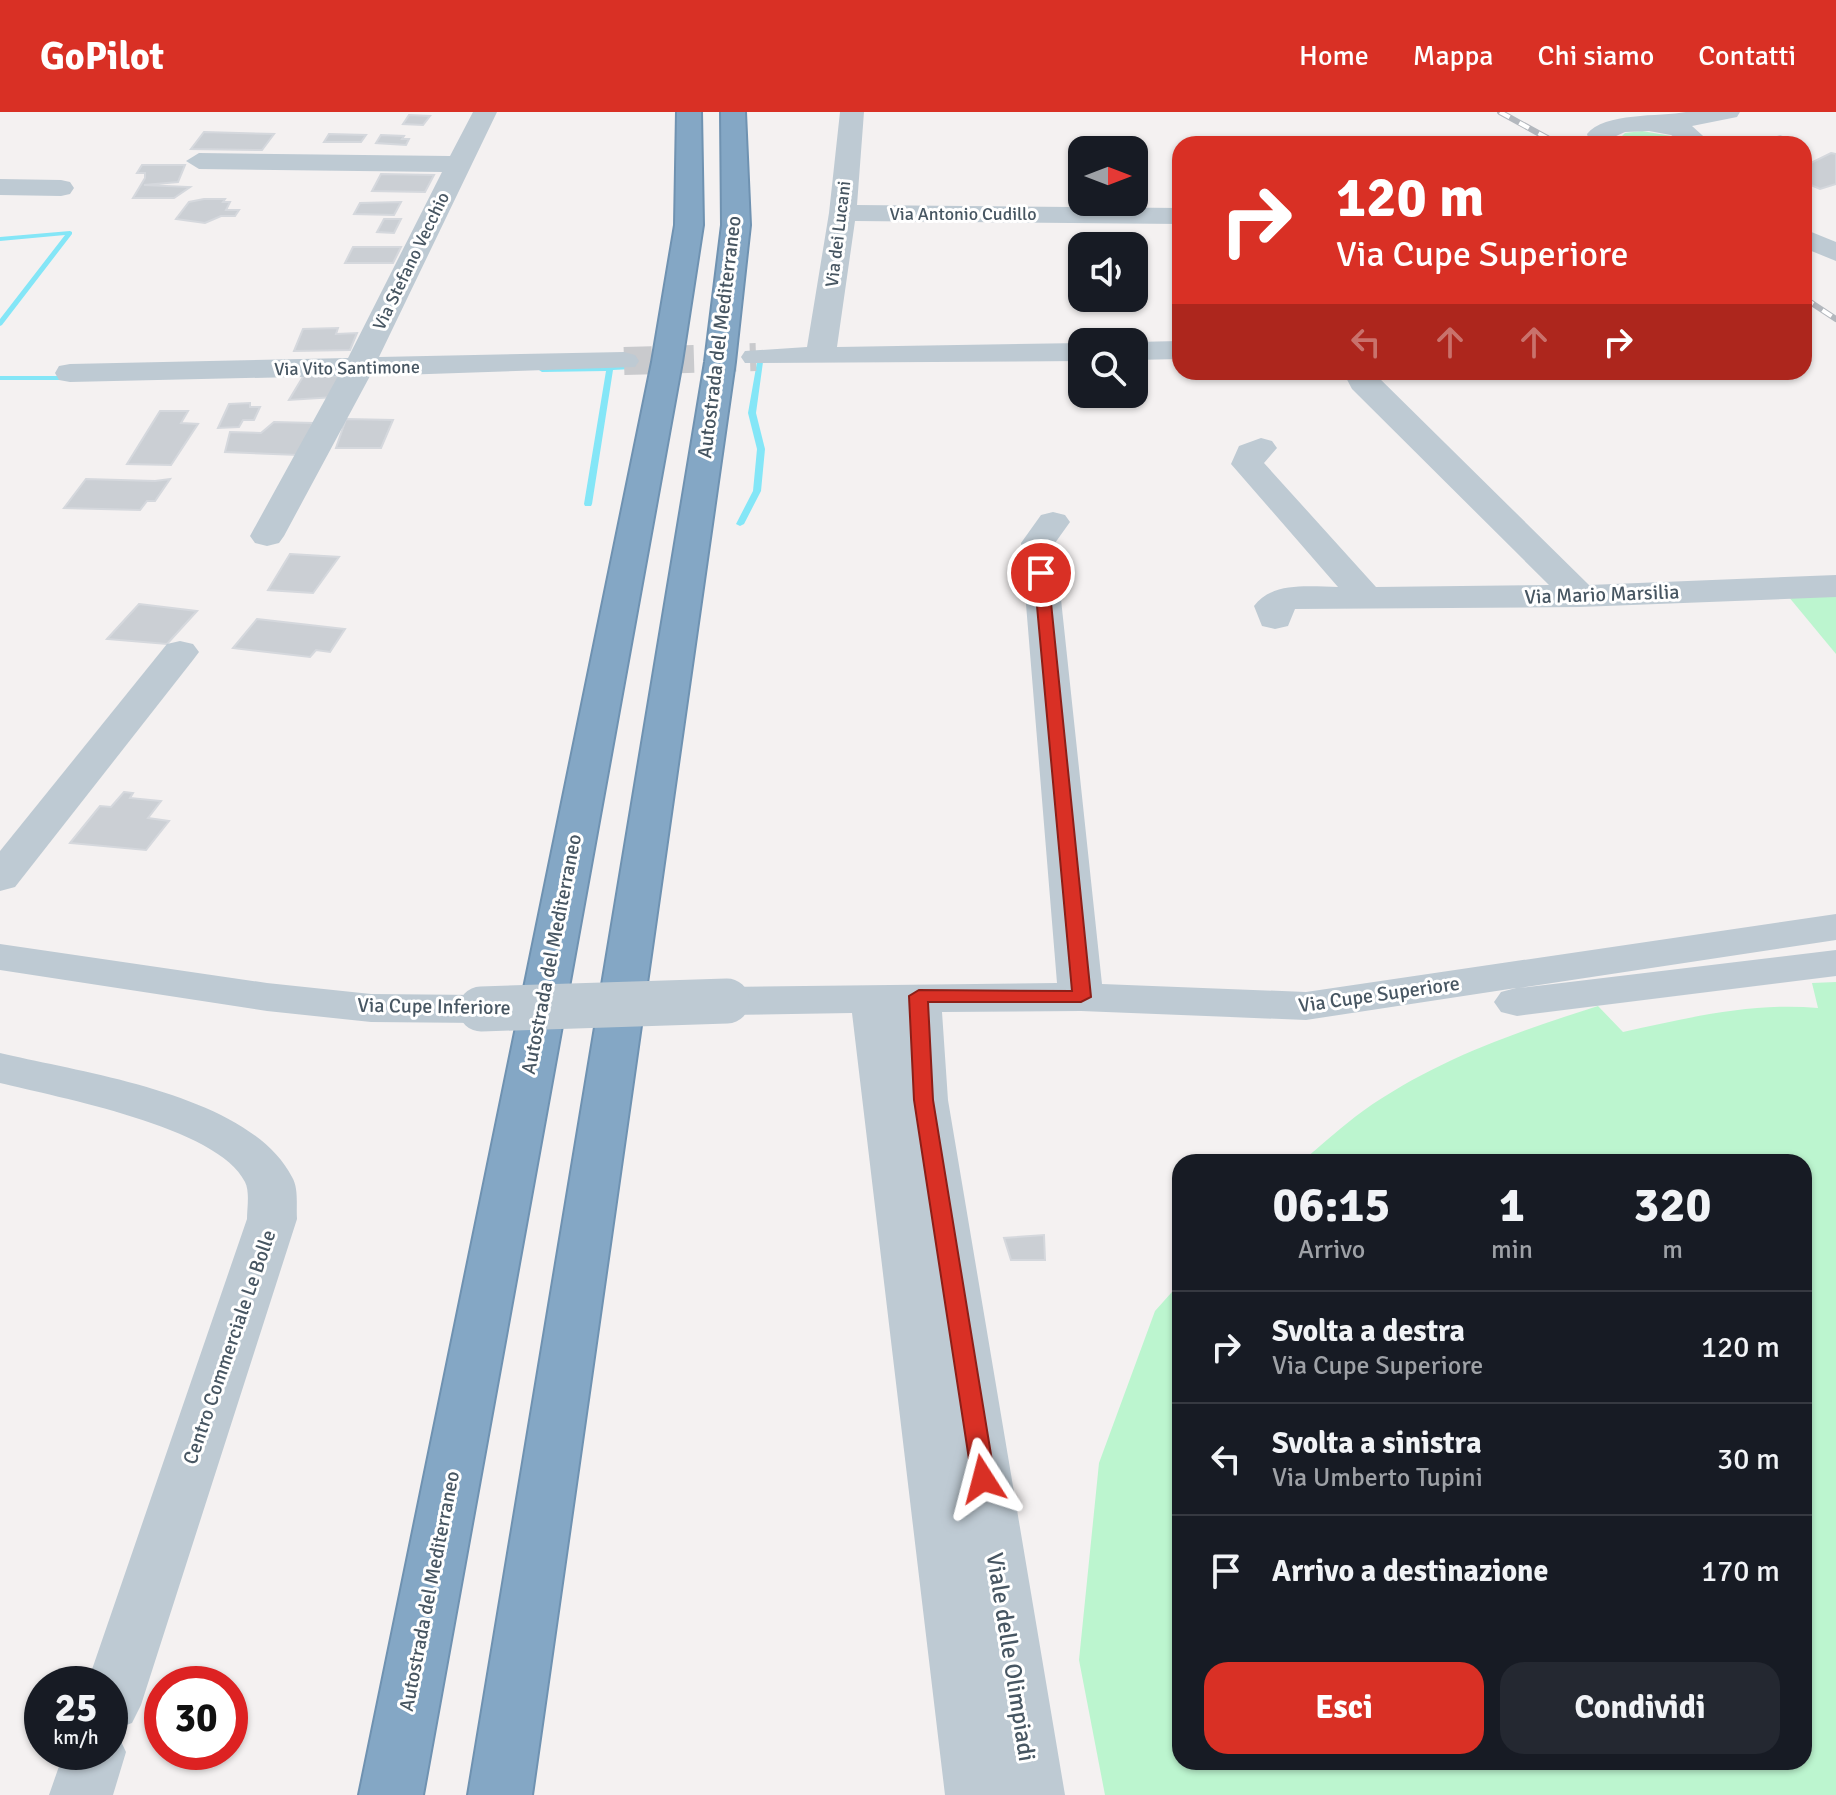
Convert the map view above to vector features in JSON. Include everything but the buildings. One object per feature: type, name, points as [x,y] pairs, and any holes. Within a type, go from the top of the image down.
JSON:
[{"type":"highway","name":"Autostrada del Mediterraneo","points":[[391,1795],[667,362],[689,225],[684,119]]},
{"type":"highway","name":"Autostrada del Mediterraneo","points":[[500,1795],[720,362],[736,225],[738,119]]},
{"type":"street","name":"Via Stefano Vecchio","points":[[267,536],[359,367],[485,112]]},
{"type":"street","name":"Via dei Lucani","points":[[821,355],[843,213],[852,112]]},
{"type":"street","points":[[1620,124],[1728,112]]},
{"type":"street","points":[[1705,136],[1738,112]]},
{"type":"street","points":[[1620,124],[1684,132],[1689,136]]},
{"type":"street","points":[[199,161],[459,164]]},
{"type":"street","points":[[0,187],[61,188]]},
{"type":"street","name":"Via Antonio Cudillo","points":[[843,213],[1172,216]]},
{"type":"street","points":[[1812,241],[1836,253]]},
{"type":"street","points":[[1148,351],[1172,350]]},
{"type":"street","points":[[756,357],[1068,352]]},
{"type":"street","name":"Via Vito Santimone","points":[[70,373],[624,361]]},
{"type":"street","points":[[1362,380],[1580,596]]},
{"type":"street","points":[[1261,448],[1251,453],[1247,464],[1369,600]]},
{"type":"street","points":[[1053,522],[1038,543],[1081,997]]},
{"type":"street","name":"Via Mario Marsilia","points":[[1275,618],[1272,606],[1288,598],[1369,600],[1580,596],[1836,586]]},
{"type":"street","points":[[0,878],[180,652]]},
{"type":"street","name":"Via Cupe Superiore","points":[[896,997],[1081,997],[1306,1006],[1836,927]]},
{"type":"street","name":"Via Cupe Inferiore","points":[[0,957],[267,997],[371,1008],[481,1009],[896,997]]},
{"type":"street","points":[[1424,990],[1468,1005],[1514,1002],[1836,963]]},
{"type":"street","points":[[896,997],[874,1139],[977,1795]]},
{"type":"street","name":"Viale delle Olimpiadi","points":[[896,997],[924,1100],[1033,1795]]},
{"type":"street","name":"Centro Commerciale Le Bolle","points":[[0,1068],[193,1119],[241,1146],[270,1179],[272,1219],[123,1666]]},
{"type":"street","points":[[81,1795],[89,1770]]},
{"type":"green space","points":[[1642,131],[1671,136],[1622,136]]},
{"type":"green space","points":[[1836,594],[1836,654],[1788,596]]},
{"type":"green space","points":[[1836,982],[1836,1795],[1105,1795],[1079,1660],[1099,1463],[1155,1311],[1172,1292],[1172,1770],[1812,1770],[1812,1154],[1310,1154],[1363,1111],[1419,1077],[1477,1049],[1567,1016],[1598,1006],[1623,1032],[1744,1009],[1818,1008],[1812,983]]},
{"type":"waterway","points":[[0,239],[70,233],[0,324]]},
{"type":"waterway","points":[[740,524],[757,491],[761,449],[752,413],[760,362]]},
{"type":"waterway","points":[[542,370],[630,368]]},
{"type":"waterway","points":[[588,504],[610,369]]},
{"type":"waterway","points":[[0,378],[70,378]]},
{"type":"tunnel","points":[[624,361],[756,357]]},
{"type":"railway","points":[[1500,112],[1544,136]]},
{"type":"railway","points":[[1812,303],[1836,319]]},
{"type":"route","points":[[983,1479],[924,1100],[919,996],[1081,997],[1041,573]]}]
